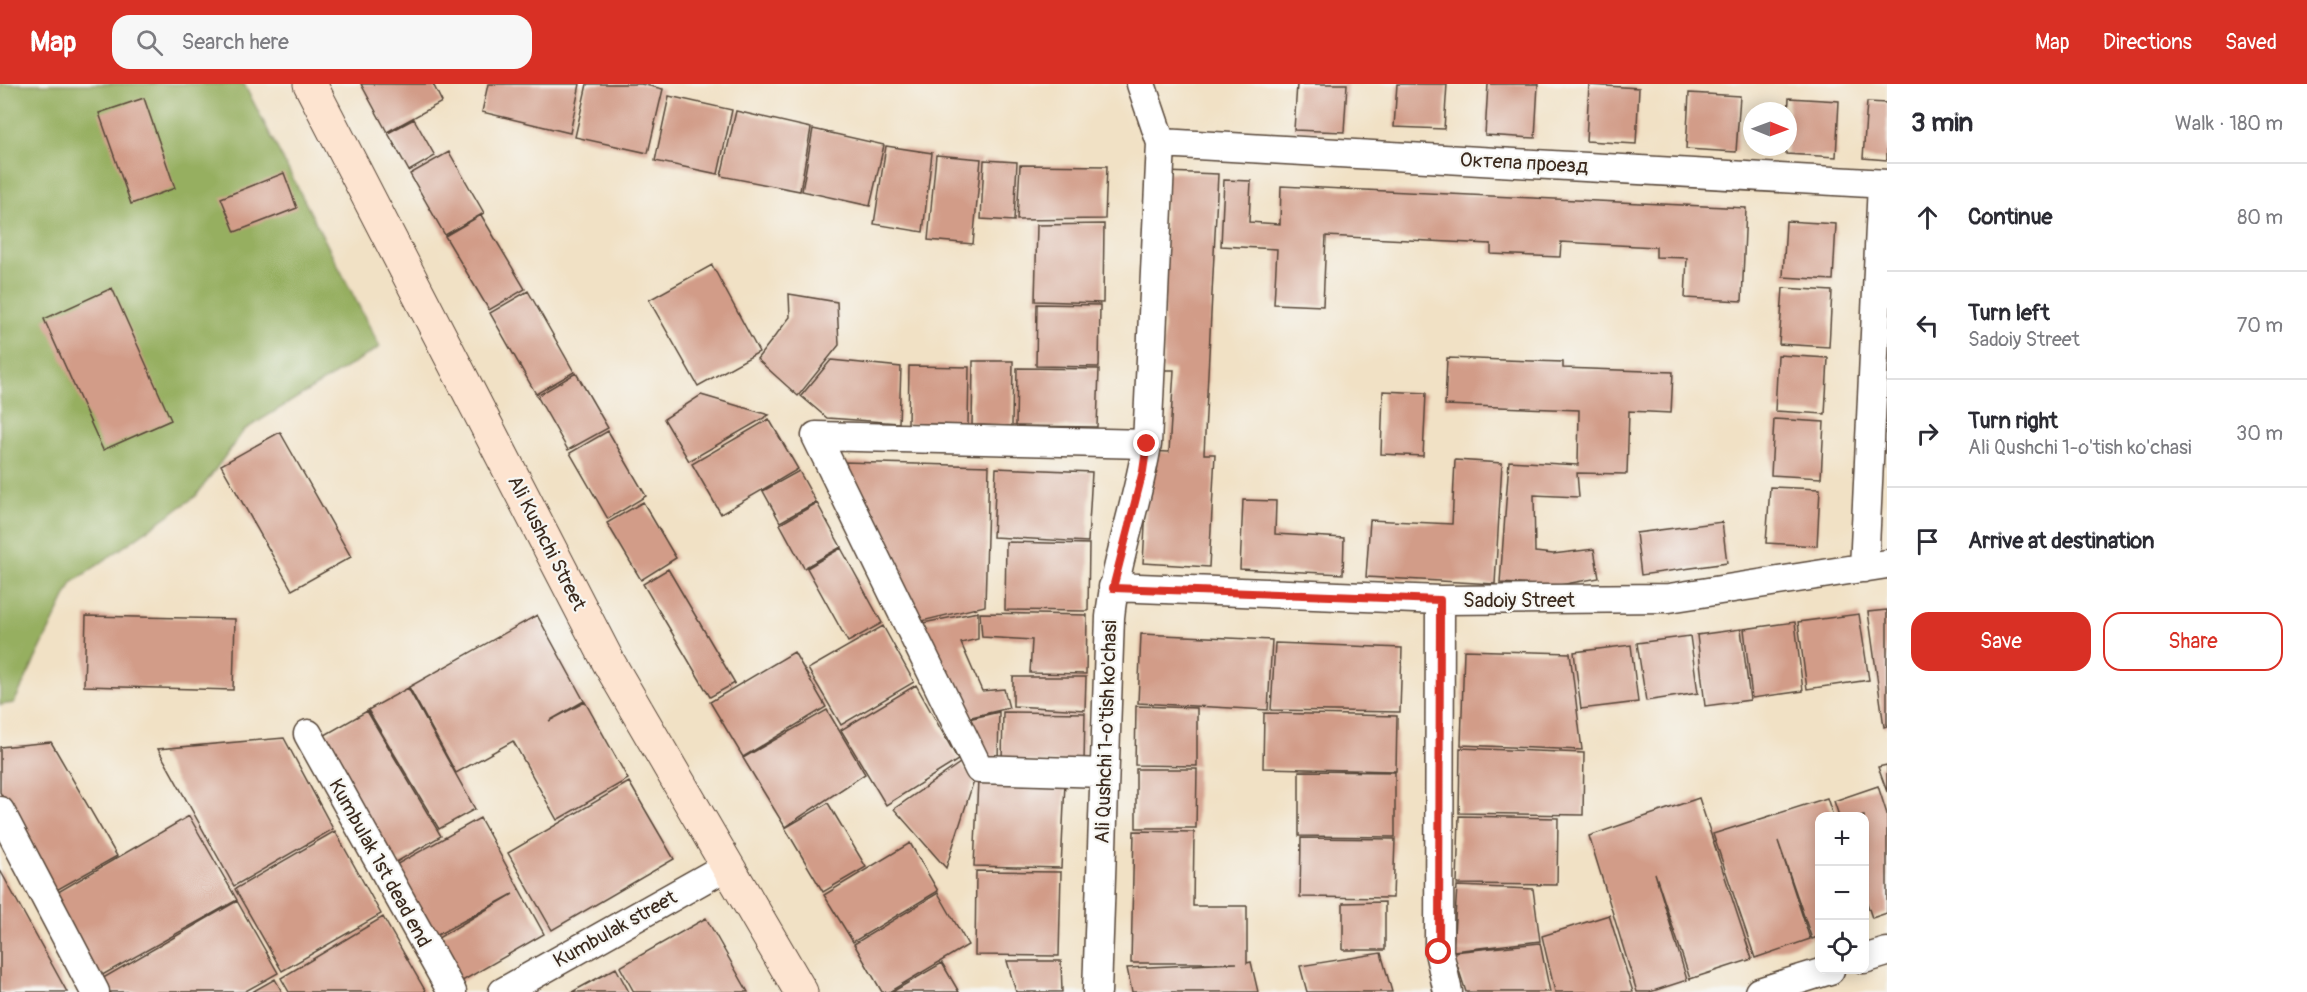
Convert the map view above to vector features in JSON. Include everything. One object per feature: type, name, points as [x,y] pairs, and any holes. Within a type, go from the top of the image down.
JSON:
[{"type":"main road","name":"Ali Kushchi Street","points":[[310,84],[609,663],[801,992]]},
{"type":"street","name":"Ali Qushchi 1-o'tish ko'chasi","points":[[1097,992],[1113,588],[1143,471],[1147,444],[1161,143],[1141,84]]},
{"type":"street","name":"Октепа проезд","points":[[1161,143],[1885,184]]},
{"type":"street","points":[[1876,566],[1885,184]]},
{"type":"street","points":[[1104,773],[979,769],[816,436],[1147,444]]},
{"type":"street","name":"Sadoiy Street","points":[[1113,588],[1440,600],[1669,598],[1876,566]]},
{"type":"street","points":[[1440,600],[1439,952],[1448,992]]},
{"type":"street","name":"Kumbulak 1st dead end","points":[[308,734],[452,992]]},
{"type":"street","points":[[0,811],[95,992]]},
{"type":"street","name":"Kumbulak street","points":[[503,992],[727,866]]},
{"type":"street","points":[[1869,957],[1887,952]]},
{"type":"street","points":[[1759,992],[1815,974]]},
{"type":"green space","points":[[0,84],[244,84],[380,347],[244,430],[196,496],[72,583],[14,703],[0,705]]},
{"type":"building","points":[[361,84],[433,84],[442,102],[387,132]]},
{"type":"building","points":[[488,84],[580,84],[570,133],[482,112]]},
{"type":"building","points":[[587,84],[641,84],[663,89],[648,153],[575,137]]},
{"type":"building","points":[[1297,84],[1347,84],[1344,132],[1294,130]]},
{"type":"building","points":[[1397,84],[1447,84],[1444,129],[1394,127]]},
{"type":"building","points":[[1488,84],[1538,84],[1535,138],[1485,135]]},
{"type":"building","points":[[1589,85],[1639,88],[1636,144],[1586,141]]},
{"type":"building","points":[[1689,93],[1740,96],[1736,152],[1686,149]]},
{"type":"building","points":[[669,96],[732,110],[718,174],[655,161]]},
{"type":"building","points":[[144,98],[175,188],[131,204],[99,113]]},
{"type":"building","points":[[1789,98],[1839,101],[1836,157],[1797,155],[1797,102],[1789,102]]},
{"type":"building","points":[[1867,102],[1887,103],[1887,160],[1863,158]]},
{"type":"building","points":[[736,111],[811,128],[800,191],[721,176]]},
{"type":"building","points":[[414,119],[435,156],[409,171],[388,133]]},
{"type":"building","points":[[813,129],[884,145],[870,206],[802,191]]},
{"type":"building","points":[[886,146],[932,153],[923,232],[874,224]]},
{"type":"building","points":[[449,152],[484,213],[445,235],[410,174]]},
{"type":"building","points":[[936,155],[981,159],[973,244],[928,240]]},
{"type":"building","points":[[984,160],[1017,162],[1014,221],[981,219]]},
{"type":"building","points":[[1020,165],[1107,166],[1105,219],[1017,220]]},
{"type":"building","points":[[1166,172],[1218,174],[1204,454],[1215,454],[1209,567],[1143,563],[1149,451],[1169,452],[1174,370],[1163,370]]},
{"type":"building","points":[[284,173],[297,208],[235,232],[221,198]]},
{"type":"building","points":[[1224,180],[1251,181],[1249,222],[1280,224],[1281,186],[1746,208],[1742,301],[1685,298],[1687,258],[1656,257],[1656,247],[1561,242],[1560,257],[1491,254],[1491,244],[1326,236],[1323,306],[1274,304],[1277,249],[1221,246]]},
{"type":"building","points":[[481,215],[525,289],[489,310],[445,236]]},
{"type":"building","points":[[1786,221],[1836,224],[1833,280],[1783,277]]},
{"type":"building","points":[[1104,224],[1103,303],[1035,301],[1037,225]]},
{"type":"building","points":[[712,265],[759,352],[698,386],[649,300]]},
{"type":"building","points":[[112,288],[171,420],[103,450],[44,319]]},
{"type":"building","points":[[1783,288],[1832,291],[1829,347],[1779,344]]},
{"type":"building","points":[[528,291],[574,372],[536,394],[490,313]]},
{"type":"building","points":[[789,294],[837,302],[839,345],[798,396],[757,359],[790,317]]},
{"type":"building","points":[[1037,304],[1100,305],[1099,367],[1036,366]]},
{"type":"building","points":[[1778,355],[1828,358],[1825,414],[1775,411]]},
{"type":"building","points":[[1447,358],[1563,362],[1563,368],[1673,372],[1671,413],[1629,411],[1627,474],[1577,473],[1579,497],[1534,495],[1535,552],[1553,554],[1594,549],[1599,578],[1554,586],[1500,583],[1509,461],[1578,465],[1579,410],[1445,405]]},
{"type":"building","points":[[831,360],[901,367],[899,423],[827,418],[801,396]]},
{"type":"building","points":[[973,361],[1013,361],[1012,426],[972,425]]},
{"type":"building","points":[[909,366],[969,367],[968,425],[908,424]]},
{"type":"building","points":[[1017,368],[1099,369],[1097,427],[1016,426]]},
{"type":"building","points":[[576,373],[608,428],[568,450],[537,396]]},
{"type":"building","points":[[1383,391],[1426,393],[1423,456],[1381,454]]},
{"type":"building","points":[[701,395],[769,415],[689,461],[664,419]]},
{"type":"building","points":[[769,419],[798,469],[721,514],[692,464]]},
{"type":"building","points":[[1774,419],[1824,422],[1821,478],[1771,475]]},
{"type":"building","points":[[608,431],[646,496],[608,519],[570,453]]},
{"type":"building","points":[[280,432],[351,557],[292,590],[221,465]]},
{"type":"building","points":[[1455,460],[1502,463],[1495,584],[1366,577],[1370,520],[1452,524]]},
{"type":"building","points":[[843,462],[989,466],[985,606],[918,622]]},
{"type":"building","points":[[996,468],[1092,472],[1088,542],[993,537]]},
{"type":"building","points":[[799,471],[816,502],[780,522],[763,491]]},
{"type":"building","points":[[1770,487],[1820,489],[1817,546],[1766,543]]},
{"type":"building","points":[[1243,500],[1276,501],[1275,534],[1344,538],[1343,574],[1240,569]]},
{"type":"building","points":[[643,502],[676,558],[641,580],[607,523]]},
{"type":"building","points":[[817,503],[841,547],[804,568],[780,524]]},
{"type":"building","points":[[1722,522],[1727,563],[1641,575],[1636,533]]},
{"type":"building","points":[[1006,542],[1089,544],[1088,611],[1005,610]]},
{"type":"building","points":[[841,548],[882,623],[848,642],[807,568]]},
{"type":"building","points":[[668,569],[735,683],[710,697],[643,584]]},
{"type":"building","points":[[1887,610],[1887,726],[1884,727],[1868,612]]},
{"type":"building","points":[[978,612],[978,639],[961,643],[982,691],[1004,689],[1009,708],[963,719],[918,624]]},
{"type":"building","points":[[980,613],[1087,615],[1086,674],[1030,673],[1032,640],[982,637]]},
{"type":"building","points":[[1859,614],[1869,680],[1807,689],[1798,622]]},
{"type":"building","points":[[537,615],[584,701],[549,721],[585,702],[628,779],[557,820],[513,741],[456,773],[409,687]]},
{"type":"building","points":[[86,616],[235,619],[233,690],[84,686]]},
{"type":"building","points":[[1795,622],[1803,691],[1752,698],[1744,629]]},
{"type":"building","points":[[883,626],[914,682],[841,725],[808,669]]},
{"type":"building","points":[[1741,629],[1750,700],[1705,706],[1697,635]]},
{"type":"building","points":[[1141,634],[1272,640],[1268,710],[1138,703]]},
{"type":"building","points":[[1690,636],[1698,693],[1646,701],[1637,643]]},
{"type":"building","points":[[1275,643],[1402,648],[1400,712],[1271,710]]},
{"type":"building","points":[[1631,645],[1638,702],[1581,709],[1574,652]]},
{"type":"building","points":[[1464,650],[1570,653],[1582,750],[1461,745]]},
{"type":"building","points":[[794,652],[826,707],[743,757],[710,702]]},
{"type":"building","points":[[1013,677],[1086,677],[1085,710],[1013,706]]},
{"type":"building","points":[[916,685],[958,760],[886,805],[841,730]]},
{"type":"building","points":[[408,688],[475,809],[439,829],[368,710]]},
{"type":"building","points":[[1136,706],[1197,708],[1197,766],[1135,765]]},
{"type":"building","points":[[827,710],[865,774],[785,827],[743,758]]},
{"type":"building","points":[[367,711],[441,836],[393,864],[318,739]]},
{"type":"building","points":[[999,712],[998,761],[983,760],[964,720]]},
{"type":"building","points":[[1003,712],[1085,713],[1084,763],[1002,761]]},
{"type":"building","points":[[1264,713],[1397,716],[1396,771],[1263,768]]},
{"type":"building","points":[[284,738],[333,829],[234,886],[158,749]]},
{"type":"building","points":[[51,742],[117,856],[53,892],[0,792],[0,747]]},
{"type":"building","points":[[1460,748],[1584,753],[1583,815],[1459,813]]},
{"type":"building","points":[[960,763],[974,780],[946,868],[894,809]]},
{"type":"building","points":[[1887,765],[1887,792],[1878,767]]},
{"type":"building","points":[[1136,769],[1197,769],[1196,828],[1136,828]]},
{"type":"building","points":[[1299,771],[1395,772],[1395,837],[1299,836]]},
{"type":"building","points":[[978,780],[1065,783],[1061,868],[974,866]]},
{"type":"building","points":[[629,782],[674,859],[552,930],[508,853]]},
{"type":"building","points":[[1878,786],[1887,814],[1887,913],[1872,918],[1869,909],[1869,812],[1838,812],[1834,801]]},
{"type":"building","points":[[1699,798],[1752,959],[1690,979],[1655,873],[1687,980],[1650,992],[1637,992],[1589,836]]},
{"type":"building","points":[[1827,798],[1832,812],[1815,812],[1815,938],[1812,939],[1778,841],[1810,939],[1755,958],[1713,834]]},
{"type":"building","points":[[828,803],[866,867],[823,892],[785,828]]},
{"type":"building","points":[[189,816],[237,900],[97,978],[53,895]]},
{"type":"building","points":[[1459,816],[1558,818],[1557,885],[1457,884]]},
{"type":"building","points":[[480,818],[544,934],[457,984],[433,941],[513,894],[432,938],[392,867]]},
{"type":"building","points":[[335,831],[381,914],[282,971],[235,889]]},
{"type":"building","points":[[1134,831],[1194,832],[1193,906],[1247,906],[1247,963],[1251,962],[1258,992],[1132,992],[1127,968],[1237,963],[1131,963]]},
{"type":"building","points":[[1301,838],[1395,839],[1393,898],[1300,897]]},
{"type":"building","points":[[910,843],[938,891],[853,942],[824,895]]},
{"type":"building","points":[[0,870],[67,992],[0,992]]},
{"type":"building","points":[[976,871],[1061,872],[1059,956],[975,955]]},
{"type":"building","points":[[1457,886],[1533,889],[1540,941],[1453,951]]},
{"type":"building","points":[[938,893],[968,945],[889,992],[882,992],[854,944]]},
{"type":"building","points":[[237,901],[278,973],[244,992],[104,992],[98,981]]},
{"type":"building","points":[[1385,902],[1385,950],[1343,950],[1343,903]]},
{"type":"building","points":[[1609,915],[1633,992],[1555,992],[1542,936]]},
{"type":"building","points":[[383,917],[426,992],[289,992],[281,978]]},
{"type":"building","points":[[706,918],[748,992],[634,992],[620,967]]},
{"type":"building","points":[[1540,943],[1550,992],[1466,992],[1453,952]]},
{"type":"building","points":[[1381,953],[1392,992],[1307,992],[1300,966]]},
{"type":"building","points":[[1007,961],[1061,961],[1062,992],[1016,992]]},
{"type":"building","points":[[942,963],[959,992],[892,992]]},
{"type":"building","points":[[616,968],[629,992],[572,992]]},
{"type":"building","points":[[275,979],[282,992],[252,992]]},
{"type":"route","points":[[1147,444],[1143,471],[1113,588],[1440,600],[1439,952]]}]
